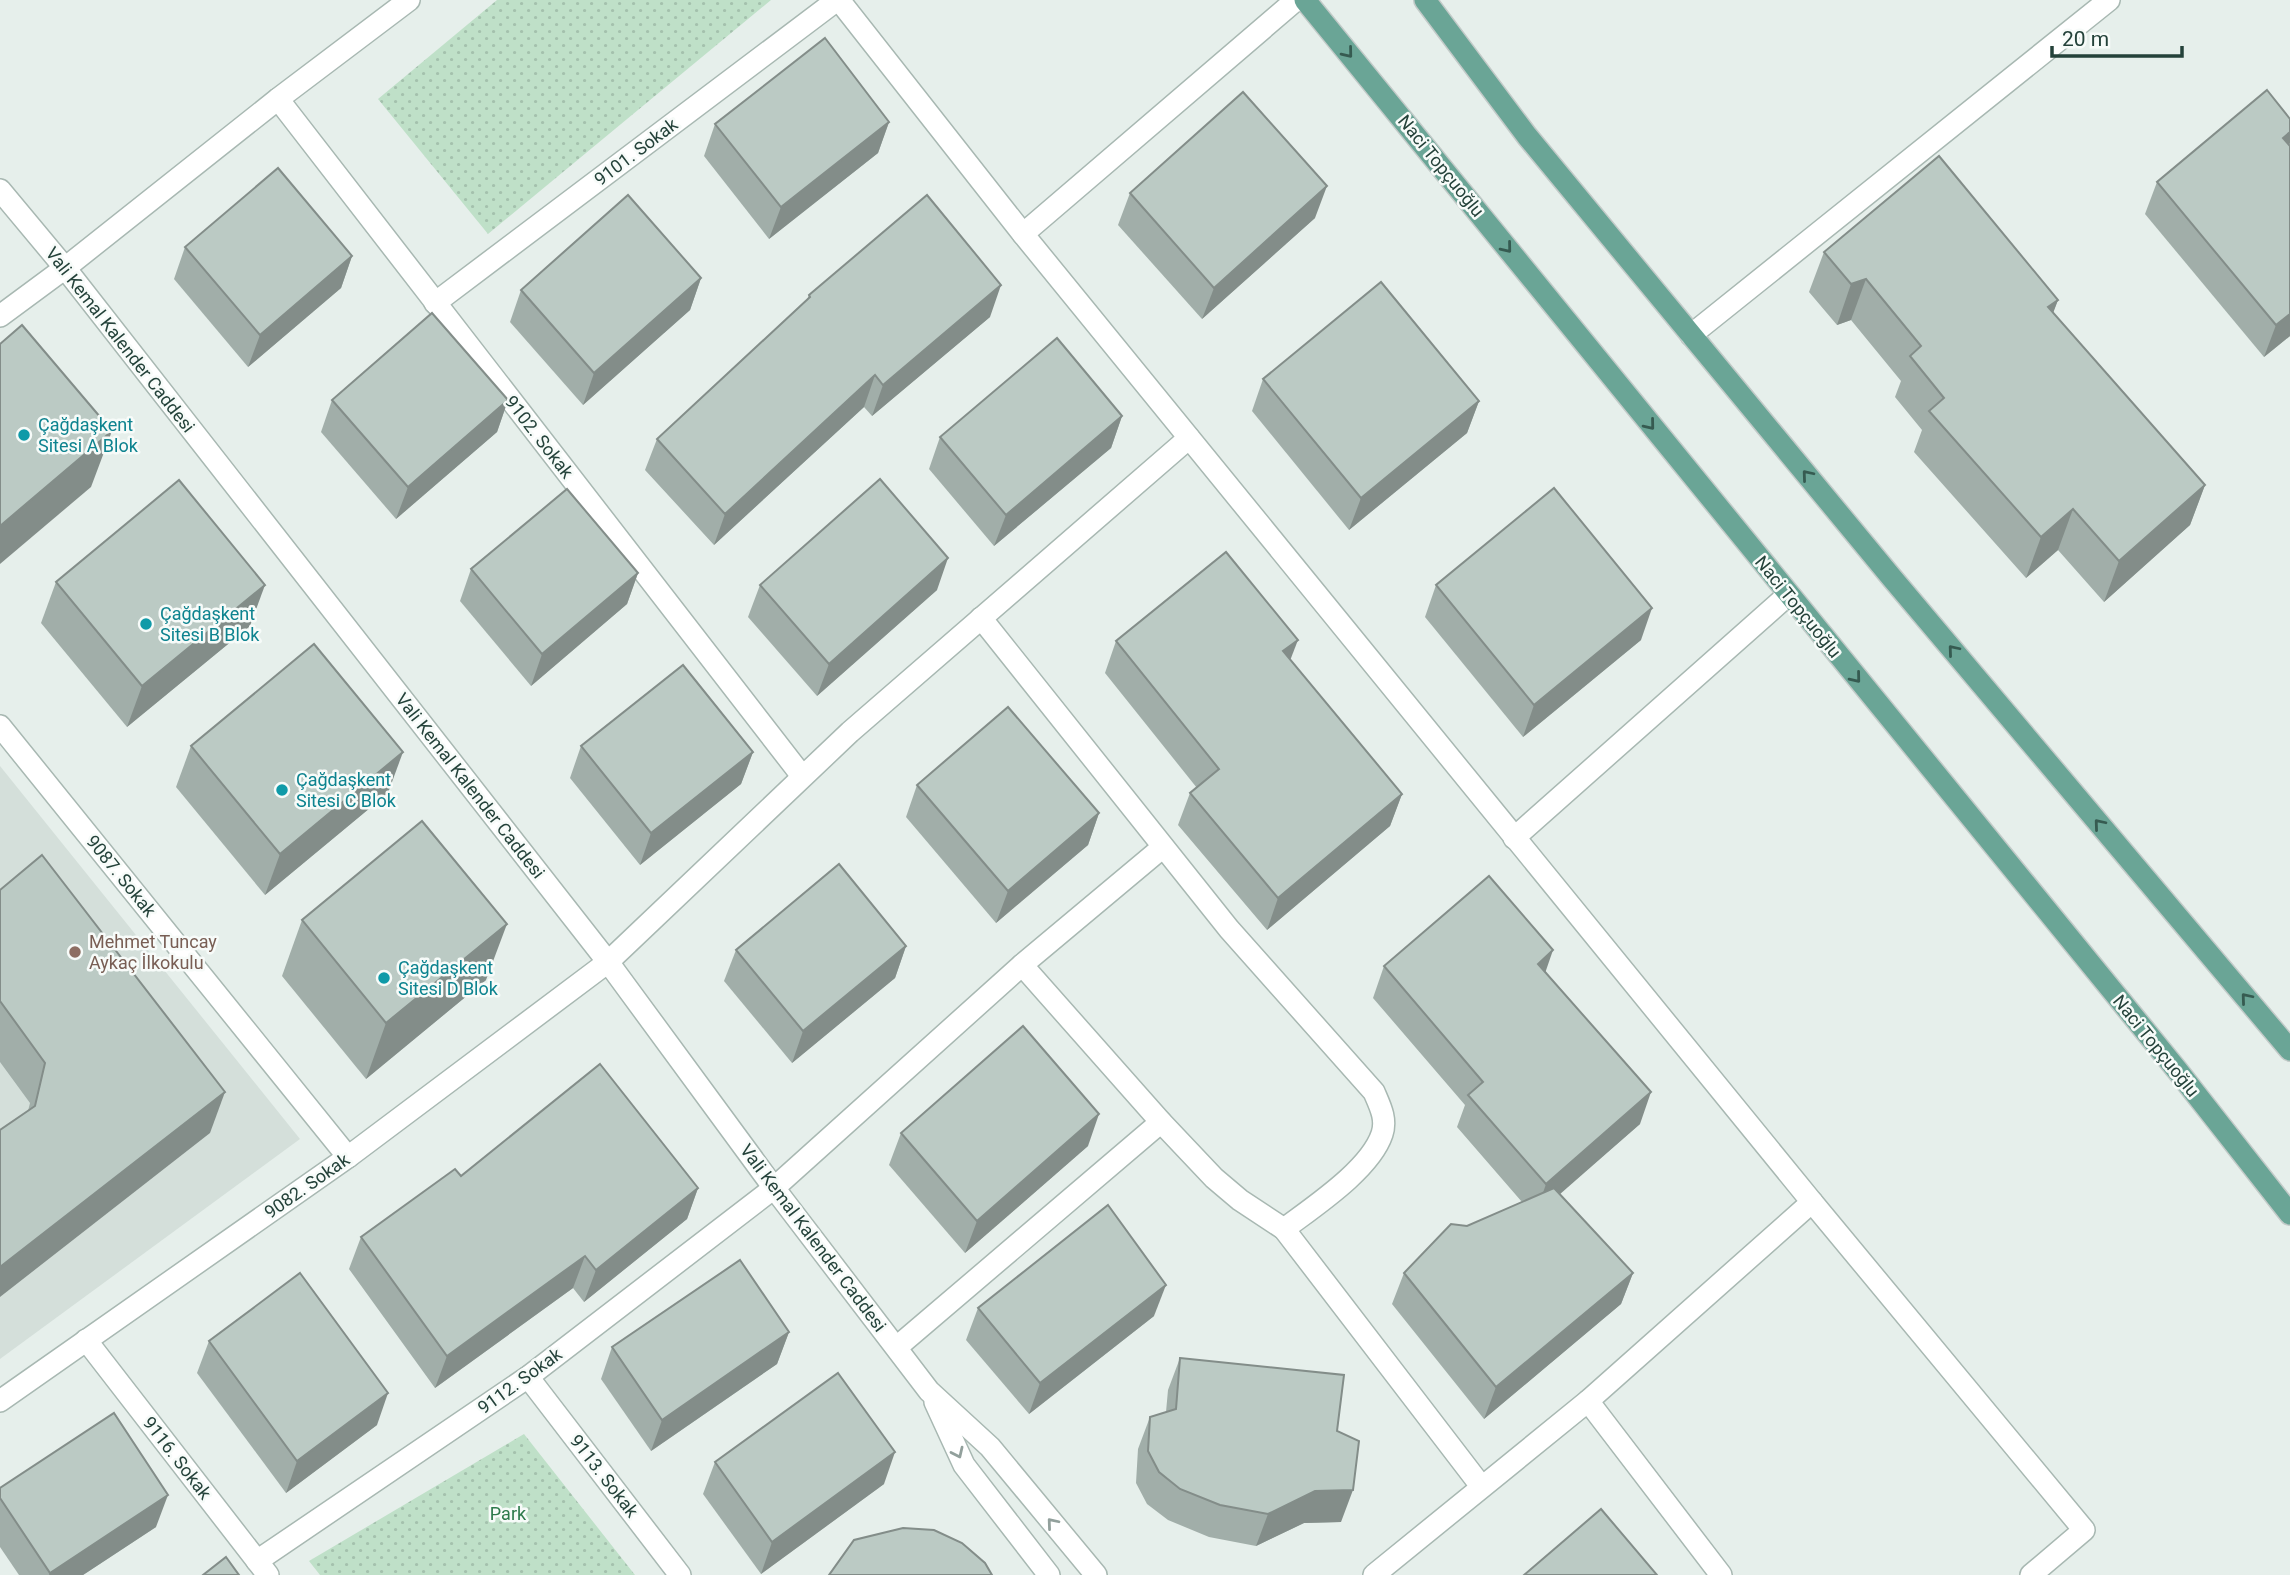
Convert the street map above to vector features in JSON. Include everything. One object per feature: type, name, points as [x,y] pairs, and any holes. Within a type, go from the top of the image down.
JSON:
[{"type":"main road","name":"Naci Topçuoğlu","points":[[1305,0],[2168,1059],[2290,1214]]},
{"type":"main road","points":[[1425,0],[1527,136],[1892,578],[2290,1050]]},
{"type":"street","points":[[0,316],[409,0]]},
{"type":"street","points":[[838,0],[1023,234],[1514,838],[2084,1530],[2031,1575]]},
{"type":"street","name":"9101. Sokak","points":[[435,303],[838,0]]},
{"type":"street","points":[[1023,234],[1296,0]]},
{"type":"street","points":[[1691,335],[2109,0]]},
{"type":"street","name":"9102. Sokak","points":[[278,99],[802,776]]},
{"type":"street","name":"Vali Kemal Kalender Caddesi","points":[[0,190],[65,268],[608,962],[774,1188],[929,1391],[964,1465],[1049,1575]]},
{"type":"street","name":"9082. Sokak","points":[[0,1401],[348,1157],[608,962],[802,776],[1189,438]]},
{"type":"street","points":[[1514,838],[1788,595]]},
{"type":"street","points":[[981,618],[1228,929],[1374,1092],[1383,1111],[1383,1132],[1374,1151],[1337,1189],[1283,1229]]},
{"type":"street","name":"9087. Sokak","points":[[0,726],[348,1157]]},
{"type":"street","name":"9112. Sokak","points":[[263,1568],[528,1377],[774,1188],[1022,965],[1163,847]]},
{"type":"street","points":[[1022,965],[1161,1122],[1223,1185],[1283,1229],[1481,1486]]},
{"type":"street","points":[[897,1347],[1161,1122]]},
{"type":"street","points":[[1374,1575],[1588,1401],[1812,1202]]},
{"type":"street","name":"9116. Sokak","points":[[86,1340],[263,1568]]},
{"type":"street","name":"9113. Sokak","points":[[528,1377],[680,1575]]},
{"type":"street","name":"Vali Kemal Kalender Caddesi","points":[[929,1391],[990,1447],[1096,1575]]},
{"type":"street","points":[[1588,1401],[1720,1574]]},
{"type":"shaded area","name":"Mehmet Tuncay Aykaç İlkokulu","points":[[0,766],[300,1139],[0,1359]]},
{"type":"green space","points":[[497,0],[771,0],[488,234],[378,99]]},
{"type":"green space","name":"Park","points":[[524,1434],[635,1575],[320,1575],[309,1561]]},
{"type":"building","points":[[825,38],[889,122],[781,207],[715,124]]},
{"type":"building","points":[[2267,90],[2290,119],[2290,132],[2283,138],[2290,146],[2290,314],[2276,325],[2157,182]]},
{"type":"building","points":[[1243,92],[1327,186],[1214,288],[1130,193]]},
{"type":"building","points":[[1939,156],[2058,300],[2048,307],[2205,485],[2119,561],[2073,509],[2041,537],[1929,411],[1944,398],[1910,356],[1921,346],[1866,279],[1851,284],[1824,252]]},
{"type":"building","points":[[278,168],[352,256],[260,335],[185,247]]},
{"type":"building","points":[[628,195],[701,278],[594,373],[521,290]]},
{"type":"building","points":[[927,195],[1001,285],[883,385],[875,375],[725,514],[657,439],[810,297],[809,295]]},
{"type":"building","points":[[1381,282],[1479,401],[1361,498],[1263,379]]},
{"type":"building","points":[[432,313],[508,400],[408,487],[332,400]]},
{"type":"building","points":[[22,325],[112,431],[0,526],[0,344]]},
{"type":"building","points":[[1057,338],[1122,416],[1006,515],[940,437]]},
{"type":"building","points":[[880,479],[948,558],[829,664],[760,585]]},
{"type":"building","name":"Çağdaşkent Sitesi B Blok","points":[[179,480],[265,585],[142,686],[56,582]]},
{"type":"building","points":[[1554,488],[1652,608],[1534,705],[1436,585]]},
{"type":"building","points":[[567,489],[638,573],[542,654],[471,569]]},
{"type":"building","points":[[1226,552],[1298,640],[1283,651],[1402,794],[1278,898],[1190,793],[1219,769],[1116,641]]},
{"type":"building","name":"Çağdaşkent Sitesi C Blok","points":[[314,644],[403,752],[280,854],[191,746]]},
{"type":"building","points":[[683,665],[753,752],[651,833],[581,746]]},
{"type":"building","points":[[1008,707],[1099,813],[1008,891],[917,785]]},
{"type":"building","points":[[422,821],[507,924],[386,1023],[302,920]]},
{"type":"building","points":[[42,855],[225,1092],[0,1267],[0,1130],[35,1106],[45,1063],[0,1001],[0,890]]},
{"type":"building","points":[[839,864],[906,946],[803,1031],[736,950]]},
{"type":"building","points":[[1489,876],[1553,950],[1538,964],[1651,1092],[1546,1184],[1468,1095],[1483,1082],[1384,966]]},
{"type":"building","points":[[1023,1026],[1099,1114],[977,1221],[901,1133]]},
{"type":"building","points":[[600,1064],[698,1188],[596,1270],[585,1256],[447,1356],[361,1237],[455,1169],[461,1176]]},
{"type":"building","points":[[1554,1188],[1633,1273],[1496,1387],[1404,1273],[1451,1224],[1467,1226]]},
{"type":"building","points":[[1108,1205],[1166,1285],[1040,1383],[978,1308]]},
{"type":"building","points":[[740,1260],[789,1332],[662,1420],[612,1347]]},
{"type":"building","points":[[300,1273],[388,1393],[297,1461],[209,1341]]},
{"type":"building","points":[[1180,1358],[1344,1375],[1337,1431],[1359,1441],[1353,1490],[1315,1491],[1268,1514],[1220,1505],[1180,1489],[1159,1472],[1148,1451],[1150,1417],[1176,1409]]},
{"type":"building","points":[[838,1373],[895,1452],[772,1542],[715,1462]]},
{"type":"building","points":[[114,1413],[168,1495],[50,1573],[0,1498],[0,1488]]},
{"type":"building","points":[[1601,1509],[1657,1575],[1524,1575]]},
{"type":"building","points":[[903,1528],[934,1530],[962,1543],[985,1563],[992,1575],[829,1575],[854,1540]]},
{"type":"building","points":[[226,1557],[239,1575],[203,1575]]},
{"type":"place","name":"Çağdaşkent Sitesi A Blok","points":[[24,435]]},
{"type":"place","name":"Çağdaşkent Sitesi B Blok","points":[[146,624]]},
{"type":"place","name":"Çağdaşkent Sitesi C Blok","points":[[282,790]]},
{"type":"place","name":"Mehmet Tuncay Aykaç İlkokulu","points":[[75,952]]},
{"type":"place","name":"Çağdaşkent Sitesi D Blok","points":[[384,978]]}]
